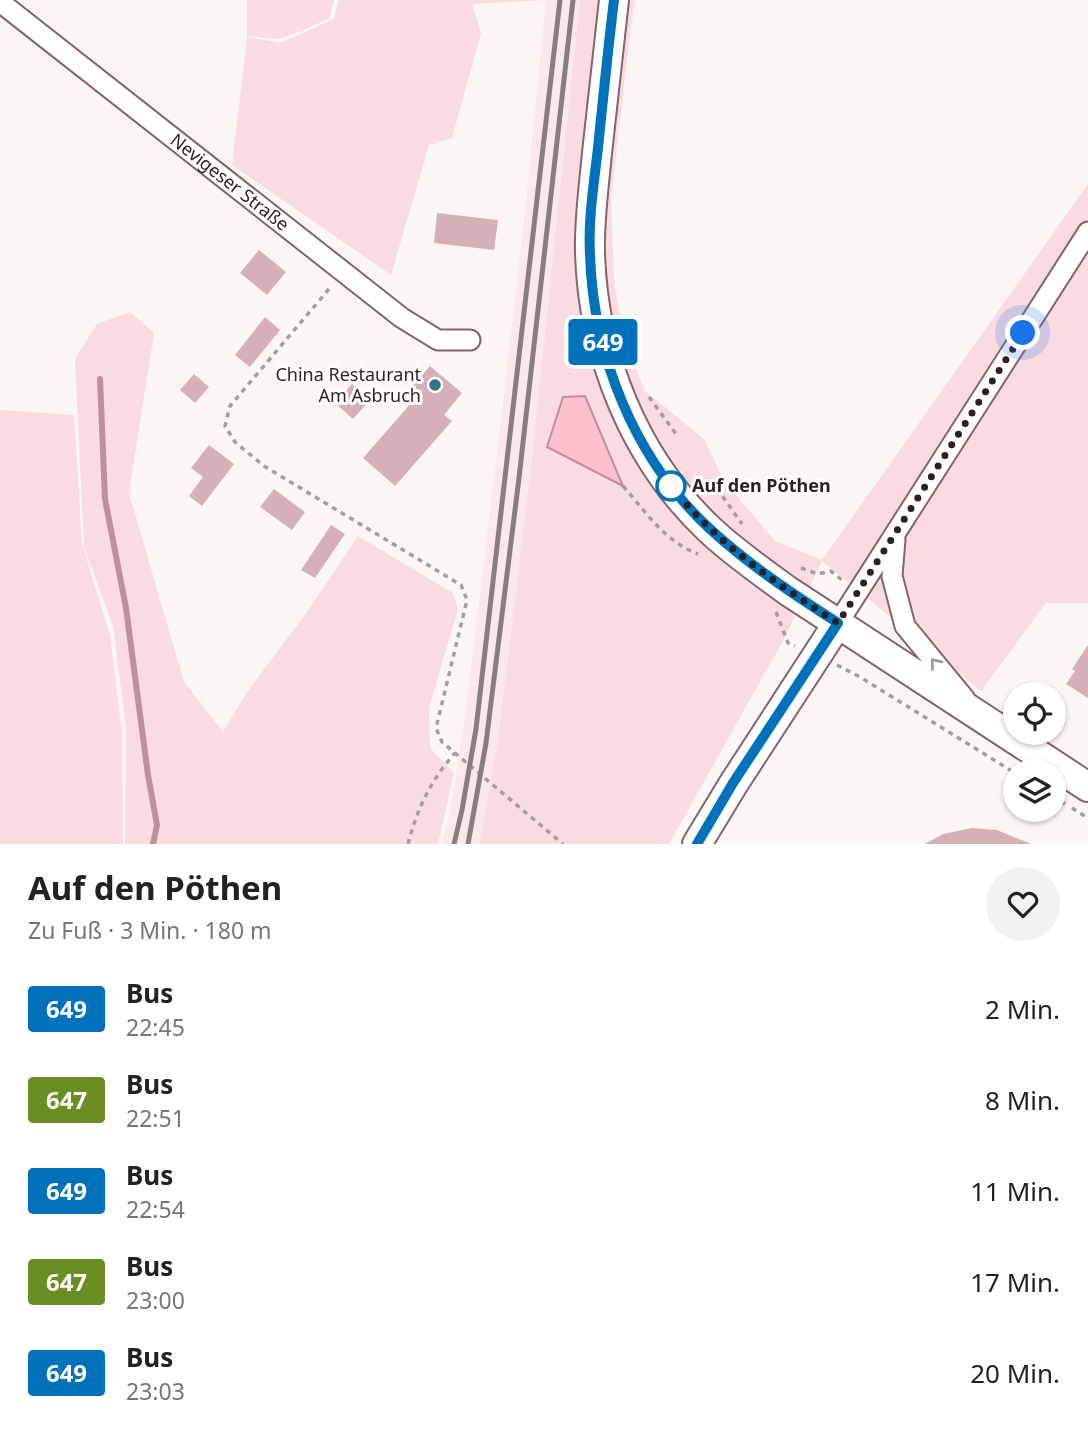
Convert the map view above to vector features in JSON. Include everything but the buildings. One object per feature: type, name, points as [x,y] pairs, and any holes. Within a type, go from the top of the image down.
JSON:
[{"type":"main road","points":[[614,0],[592,202],[590,253],[596,315],[610,368],[623,406],[647,451],[671,486],[708,528],[736,536],[788,591],[1088,787]]},
{"type":"main road","points":[[697,844],[733,783],[838,623]]},
{"type":"street","name":"Nevigeser Straße","points":[[0,2],[402,318],[438,340],[470,340]]},
{"type":"street","points":[[838,623],[1088,232]]},
{"type":"street","points":[[895,534],[892,576],[905,626],[978,716]]},
{"type":"path","points":[[329,289],[230,406],[225,426],[235,442],[264,466],[461,585],[467,600],[436,728],[442,742],[563,844]]},
{"type":"path","points":[[645,391],[676,434]]},
{"type":"path","points":[[623,486],[679,546],[705,556],[736,536],[711,480]]},
{"type":"path","points":[[793,564],[802,569]]},
{"type":"path","points":[[768,605],[776,612],[788,643],[817,655]]},
{"type":"path","points":[[860,677],[1003,766]]},
{"type":"path","points":[[408,844],[416,813],[439,770],[455,753]]},
{"type":"shaded area","points":[[247,0],[334,0],[329,19],[280,39],[247,36]]},
{"type":"shaded area","points":[[339,0],[546,0],[472,4],[481,33],[452,138],[429,145],[391,275],[232,165],[247,37],[280,43],[334,19]]},
{"type":"shaded area","points":[[546,0],[580,0],[530,477],[497,747],[479,844],[442,844],[450,813],[464,722],[495,471]]},
{"type":"shaded area","points":[[580,0],[634,0],[611,197],[614,280],[624,340],[645,391],[704,439],[724,481],[775,541],[822,560],[1088,184],[1088,603],[1046,603],[981,691],[822,561],[783,641],[669,844],[479,844],[497,747],[530,477]]},
{"type":"shaded area","points":[[130,312],[154,333],[129,493],[184,682],[223,732],[247,692],[307,612],[358,536],[453,593],[458,609],[429,708],[430,748],[454,773],[438,844],[125,844],[126,728],[113,626],[84,547],[75,359],[97,324]]},
{"type":"shaded area","points":[[585,396],[623,486],[547,447],[563,397]]},
{"type":"shaded area","points":[[0,410],[74,415],[82,544],[110,635],[122,735],[123,844],[0,844]]},
{"type":"waterway","points":[[100,379],[105,499],[126,608],[157,825],[153,844]]},
{"type":"railway","points":[[454,844],[476,729],[560,0]]},
{"type":"railway","points":[[468,844],[486,743],[519,478],[573,0]]},
{"type":"bus line","name":"649","points":[[614,0],[592,202],[590,253],[596,315],[623,406],[647,451],[671,486],[708,528],[748,562],[838,623],[733,783],[697,844]]},
{"type":"place","name":"China Restaurant Am Asbruch","points":[[435,385]]},
{"type":"place","name":"Auf den Pöthen","points":[[671,486]]},
{"type":"route","points":[[671,486],[708,528],[748,562],[838,623],[1023,333]]}]
